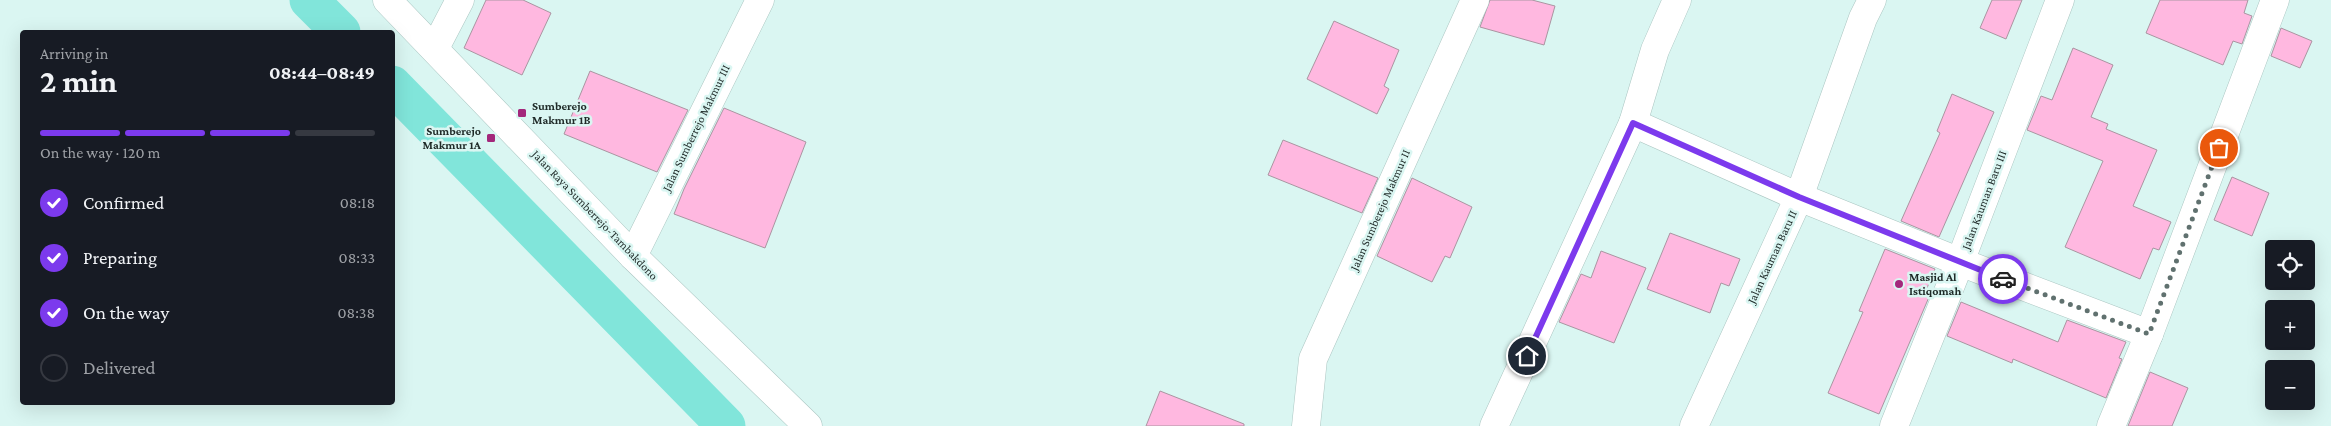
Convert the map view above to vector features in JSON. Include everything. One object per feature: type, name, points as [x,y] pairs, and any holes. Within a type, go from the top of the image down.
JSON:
[{"type":"street","name":"Jalan Raya Sumberrejo-Tambakdono","points":[[387,0],[633,256],[808,426]]},
{"type":"street","points":[[435,48],[460,0]]},
{"type":"street","name":"Jalan Sumberrejo Makmur III","points":[[633,256],[760,0]]},
{"type":"street","name":"Jalan Sumberejo Makmur II","points":[[1306,426],[1313,359],[1475,0]]},
{"type":"street","points":[[1494,426],[1633,123],[1656,50],[1677,0]]},
{"type":"street","name":"Jalan Kauman Baru II","points":[[1694,426],[1799,197],[1863,18],[1872,0]]},
{"type":"street","name":"Jalan Kauman Baru III","points":[[1894,426],[1960,262],[2060,0]]},
{"type":"street","points":[[2111,426],[2149,334],[2275,0]]},
{"type":"street","points":[[1633,123],[1799,197],[1960,262],[2149,334]]},
{"type":"building","points":[[486,0],[523,0],[551,13],[522,75],[464,48]]},
{"type":"building","points":[[1490,0],[1532,0],[1555,6],[1544,45],[1480,27]]},
{"type":"building","points":[[1992,0],[2022,0],[2006,39],[1980,28]]},
{"type":"building","points":[[2160,0],[2248,0],[2244,13],[2252,16],[2242,44],[2233,41],[2223,65],[2146,33]]},
{"type":"building","points":[[1334,21],[1399,50],[1384,86],[1389,89],[1377,114],[1307,79]]},
{"type":"building","points":[[2281,28],[2312,41],[2300,68],[2271,56]]},
{"type":"building","points":[[2073,48],[2113,65],[2091,117],[2108,124],[2106,129],[2157,150],[2133,206],[2171,222],[2159,250],[2153,248],[2140,279],[2065,247],[2103,161],[2027,130],[2041,96],[2052,100]]},
{"type":"building","points":[[590,71],[688,110],[657,172],[564,134]]},
{"type":"building","points":[[1952,94],[1994,112],[1939,237],[1901,221],[1940,133],[1937,131]]},
{"type":"building","points":[[724,108],[806,142],[765,248],[674,214],[684,189]]},
{"type":"building","points":[[1283,140],[1378,178],[1362,213],[1268,175]]},
{"type":"building","points":[[2232,177],[2269,193],[2252,236],[2214,220]]},
{"type":"building","points":[[1412,178],[1472,207],[1450,258],[1445,256],[1432,282],[1377,256]]},
{"type":"building","points":[[1670,233],[1740,259],[1729,286],[1721,283],[1710,313],[1647,289]]},
{"type":"building","points":[[1885,249],[1935,269],[1927,288],[1932,290],[1879,414],[1828,393],[1863,312],[1859,311]]},
{"type":"building","points":[[1601,251],[1646,268],[1614,343],[1559,322],[1581,274],[1591,278]]},
{"type":"building","points":[[1961,302],[2058,342],[2067,320],[2126,342],[2119,358],[2122,359],[2106,398],[2013,359],[2012,363],[1947,336]]},
{"type":"building","points":[[2150,372],[2188,388],[2172,426],[2128,426]]},
{"type":"building","points":[[1160,391],[1244,424],[1244,426],[1146,426]]},
{"type":"waterway","points":[[309,0],[339,30]]},
{"type":"waterway","points":[[395,88],[726,426]]},
{"type":"way so far","points":[[2003,279],[2149,334],[2219,148]]},
{"type":"place","name":"Sumberejo Makmur 1B","points":[[522,113]]},
{"type":"place","name":"Sumberejo Makmur 1A","points":[[491,138]]},
{"type":"place","name":"Masjid Al Istiqomah","points":[[1899,284]]},
{"type":"route","points":[[1527,356],[1633,123],[1799,197],[2003,279]]}]
